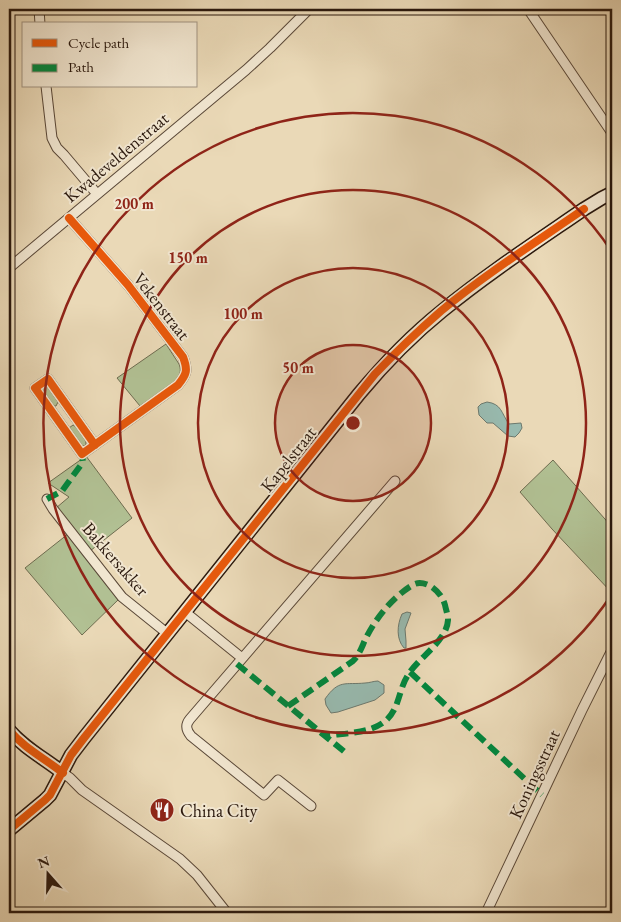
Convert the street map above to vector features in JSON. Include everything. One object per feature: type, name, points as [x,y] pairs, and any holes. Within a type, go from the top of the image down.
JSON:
[{"type":"main road","name":"Kapelstraat","points":[[9,830],[54,790],[71,755],[84,738],[358,394],[395,353],[463,294],[584,209],[612,193]]},
{"type":"main road","points":[[9,730],[32,752],[63,773]]},
{"type":"street","points":[[39,9],[40,22]]},
{"type":"street","name":"Kwadeveldenstraat","points":[[9,268],[246,70],[309,9]]},
{"type":"street","points":[[528,9],[612,133]]},
{"type":"street","points":[[46,88],[52,138],[57,148],[97,194]]},
{"type":"street","name":"Vekenstraat","points":[[69,218],[128,285],[186,364],[185,376],[178,385],[95,445]]},
{"type":"street","points":[[48,379],[95,445],[82,454],[35,388],[48,379]]},
{"type":"street","points":[[311,806],[278,780],[264,795],[192,736],[186,726],[190,718],[395,481]]},
{"type":"street","name":"Bakkersakker","points":[[47,499],[122,596],[168,634]]},
{"type":"street","points":[[185,612],[242,658]]},
{"type":"street","name":"Koningsstraat","points":[[486,913],[612,650]]},
{"type":"street","points":[[63,773],[82,790],[180,859],[197,875],[227,913]]},
{"type":"green space","points":[[166,344],[179,364],[179,375],[170,386],[140,406],[117,378]]},
{"type":"green space","points":[[45,386],[48,387],[58,402],[56,406],[52,406],[42,391],[41,389]]},
{"type":"green space","points":[[73,425],[78,428],[83,436],[86,442],[84,446],[81,445],[70,430],[69,428]]},
{"type":"green space","points":[[86,456],[132,518],[90,551],[56,508],[69,497],[48,483]]},
{"type":"green space","points":[[553,460],[612,527],[612,593],[520,492]]},
{"type":"green space","points":[[68,534],[119,599],[82,635],[25,568]]},
{"type":"water","points":[[487,402],[496,405],[501,410],[509,424],[521,423],[522,428],[515,437],[508,436],[493,423],[487,423],[479,415],[478,407]]},
{"type":"water","points":[[411,613],[405,629],[406,648],[404,648],[401,644],[398,627],[402,614]]},
{"type":"water","points":[[378,681],[384,685],[384,693],[375,700],[331,713],[326,705],[325,699],[334,688],[343,684]]},
{"type":"marked path","points":[[47,499],[62,491],[83,462],[82,454]]},
{"type":"marked path","points":[[288,706],[353,661],[380,616],[391,602],[404,591],[419,583],[432,587],[440,595],[445,605],[448,618],[446,628],[438,642],[408,675],[393,712],[384,722],[371,729],[325,736]]},
{"type":"marked path","points":[[237,664],[346,753]]},
{"type":"marked path","points":[[410,672],[542,795]]},
{"type":"cycle path","points":[[9,830],[50,795],[71,755],[84,738],[375,374],[458,297],[511,258],[584,209]]},
{"type":"cycle path","points":[[69,218],[128,285],[183,357],[186,365],[185,375],[178,385],[82,454],[35,388],[48,379],[95,445]]},
{"type":"cycle path","points":[[9,730],[28,748],[63,773]]},
{"type":"place","name":"China City","points":[[162,810]]}]
